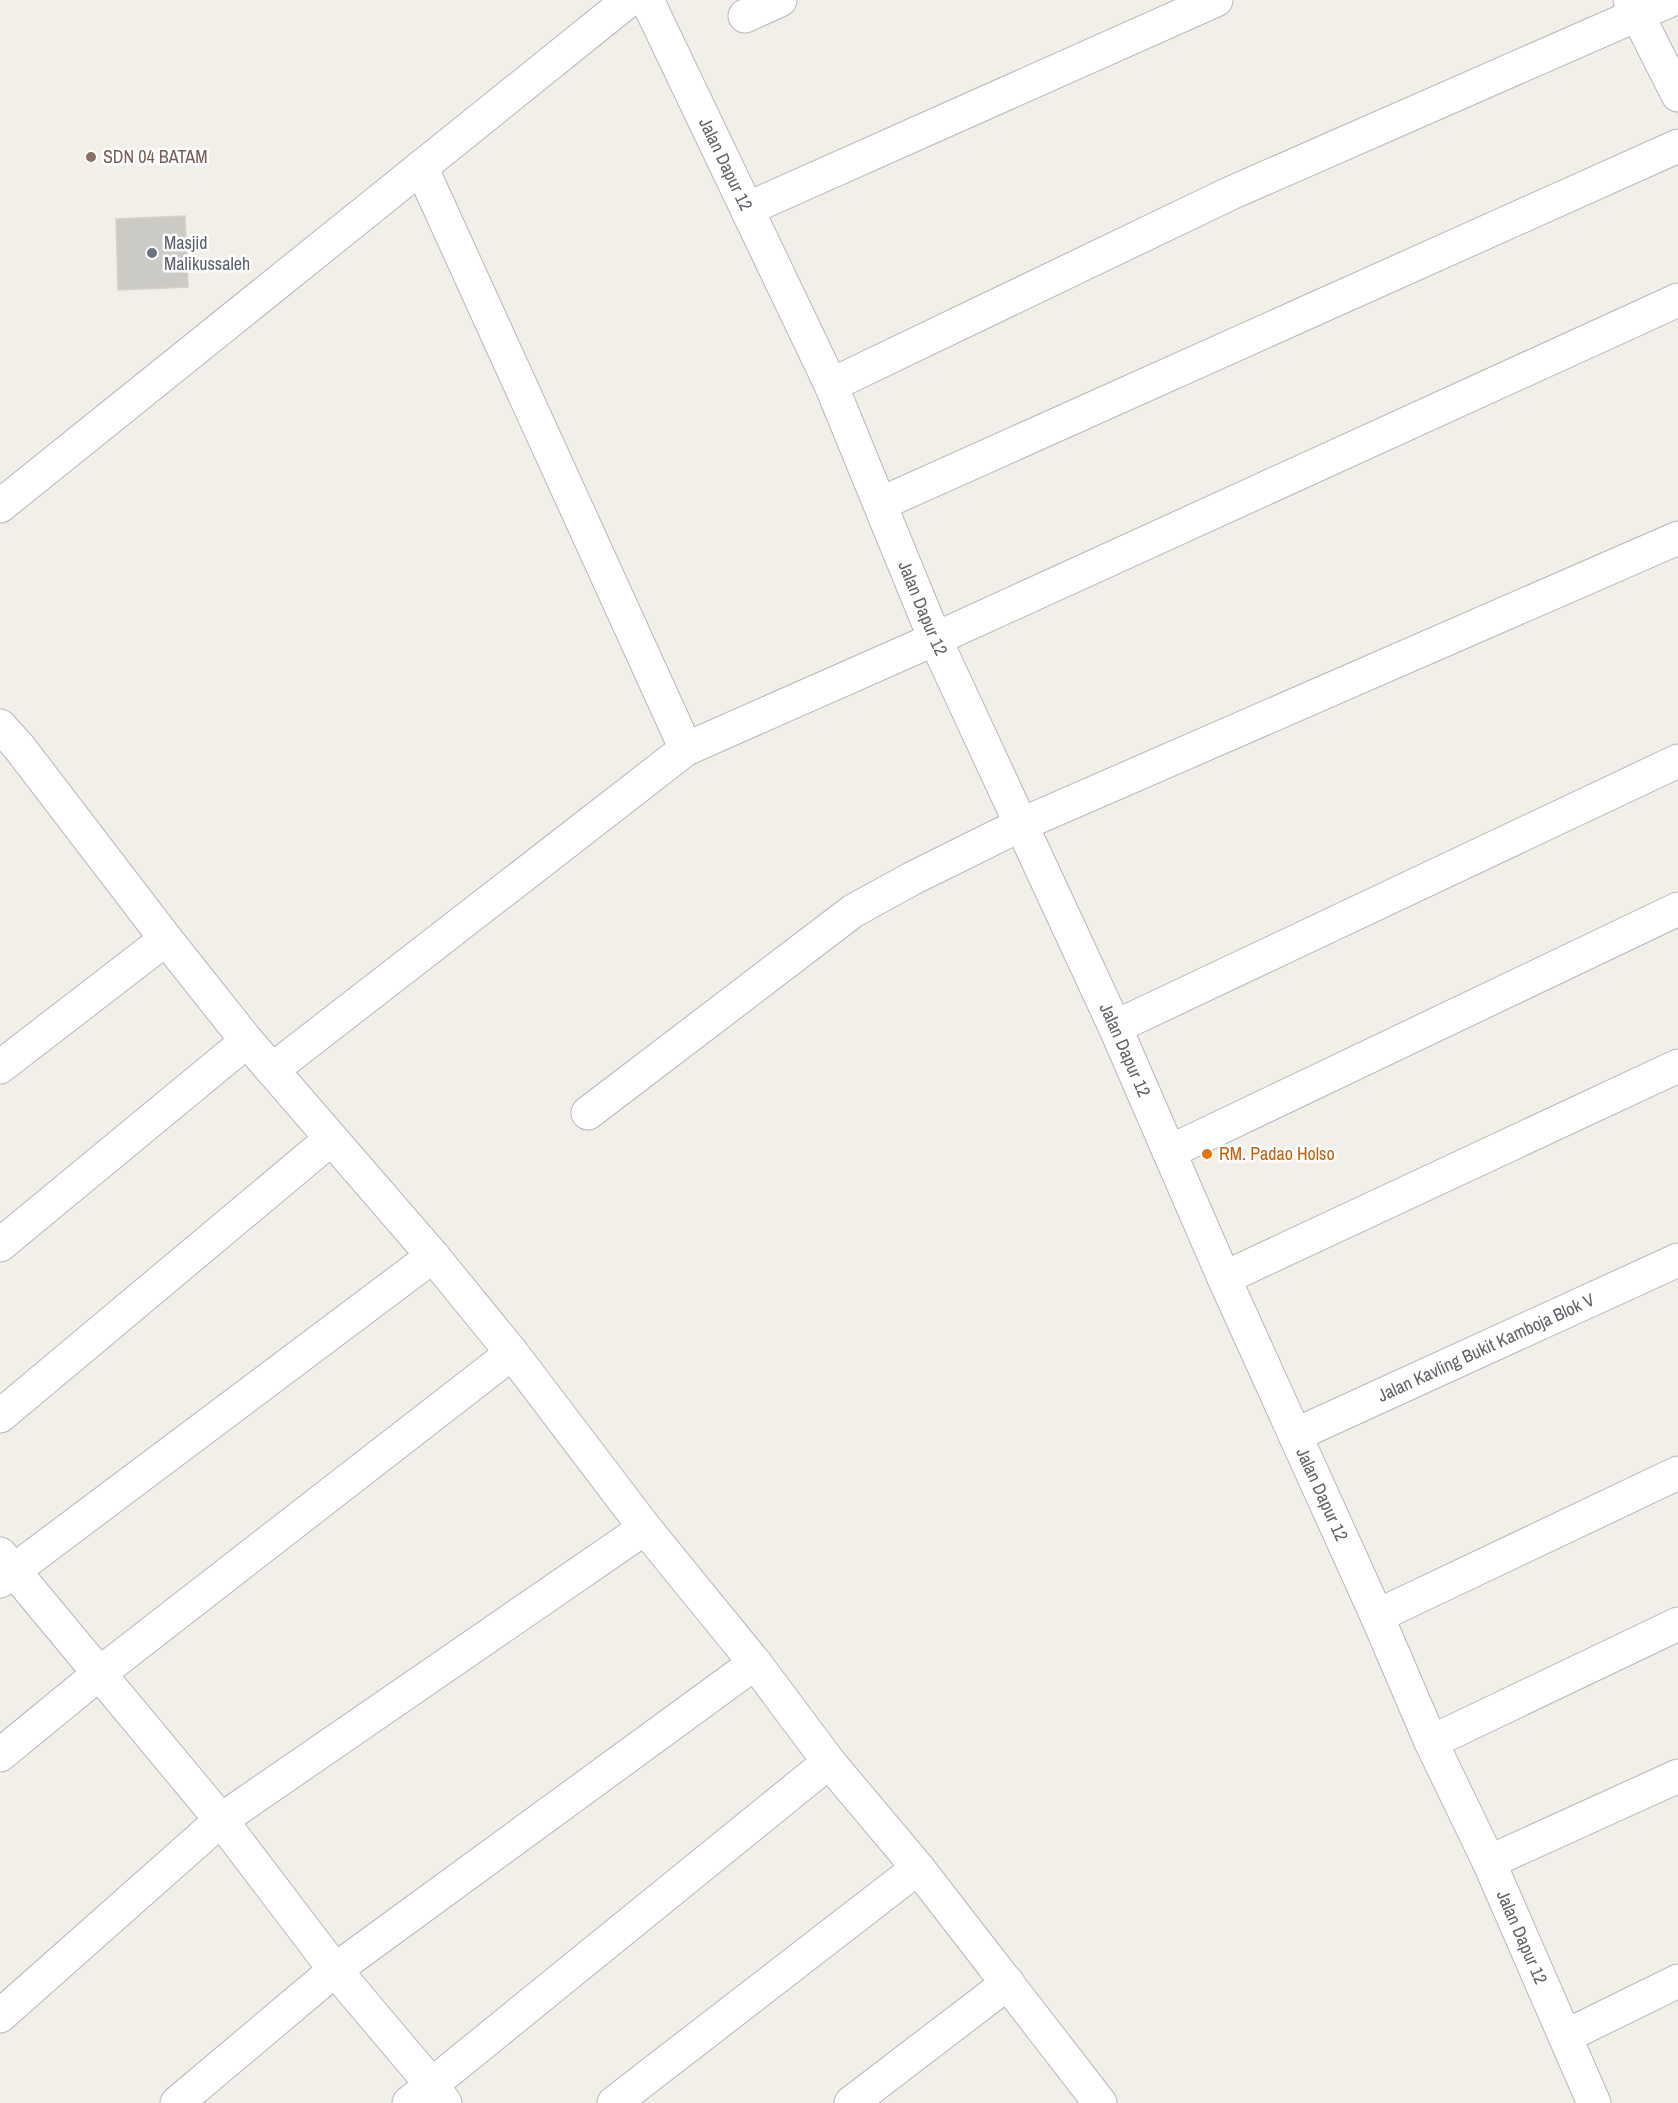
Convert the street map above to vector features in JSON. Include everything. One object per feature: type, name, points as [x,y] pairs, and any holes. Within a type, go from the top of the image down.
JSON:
[{"type":"street","points":[[0,506],[629,0]]},
{"type":"street","name":"Jalan Dapur 12","points":[[647,0],[831,385],[935,639],[1115,1027],[1224,1278],[1377,1616],[1431,1742],[1489,1862],[1594,2103]]},
{"type":"street","points":[[745,16],[780,0]]},
{"type":"street","points":[[747,209],[1216,0]]},
{"type":"street","points":[[831,385],[1231,193],[1633,7],[1671,0]]},
{"type":"street","points":[[1633,7],[1678,95]]},
{"type":"street","points":[[880,504],[1678,146]]},
{"type":"street","points":[[421,167],[686,749]]},
{"type":"street","points":[[272,1070],[686,749],[935,639],[1678,300]]},
{"type":"street","points":[[588,1113],[853,911],[914,878],[1020,825],[1678,538]]},
{"type":"street","points":[[6,745],[247,1041],[433,1256],[512,1353],[645,1528],[755,1663],[829,1762],[918,1868],[1008,1983],[1083,2097]]},
{"type":"street","points":[[1115,1027],[1678,761]]},
{"type":"street","points":[[1169,1152],[1678,909]]},
{"type":"street","points":[[0,1066],[166,939]]},
{"type":"street","points":[[0,1245],[247,1041]]},
{"type":"street","points":[[1224,1278],[1678,1066]]},
{"type":"street","points":[[0,1416],[331,1139]]},
{"type":"street","points":[[433,1256],[4,1568],[100,1673],[221,1820],[428,2097],[829,1762]]},
{"type":"street","name":"Jalan Kavling Bukit Kamboja Blok V","points":[[1295,1435],[1678,1260]]},
{"type":"street","points":[[0,1755],[100,1673],[512,1353]]},
{"type":"street","points":[[1377,1616],[1678,1473]]},
{"type":"street","points":[[0,2016],[221,1820],[645,1528]]},
{"type":"street","points":[[1431,1742],[1678,1624]]},
{"type":"street","points":[[177,2103],[335,1970],[755,1663]]},
{"type":"street","points":[[1489,1862],[1678,1776]]},
{"type":"street","points":[[614,2103],[918,1868]]},
{"type":"street","points":[[1566,2036],[1678,1981]]},
{"type":"street","points":[[851,2103],[1008,1983]]},
{"type":"building","name":"Masjid Malikussaleh","points":[[185,216],[188,287],[118,290],[116,219]]},
{"type":"place","name":"SDN 04 BATAM","points":[[91,157]]},
{"type":"place","name":"Masjid Malikussaleh","points":[[152,253]]},
{"type":"place","name":"RM. Padao Holso","points":[[1207,1154]]}]
